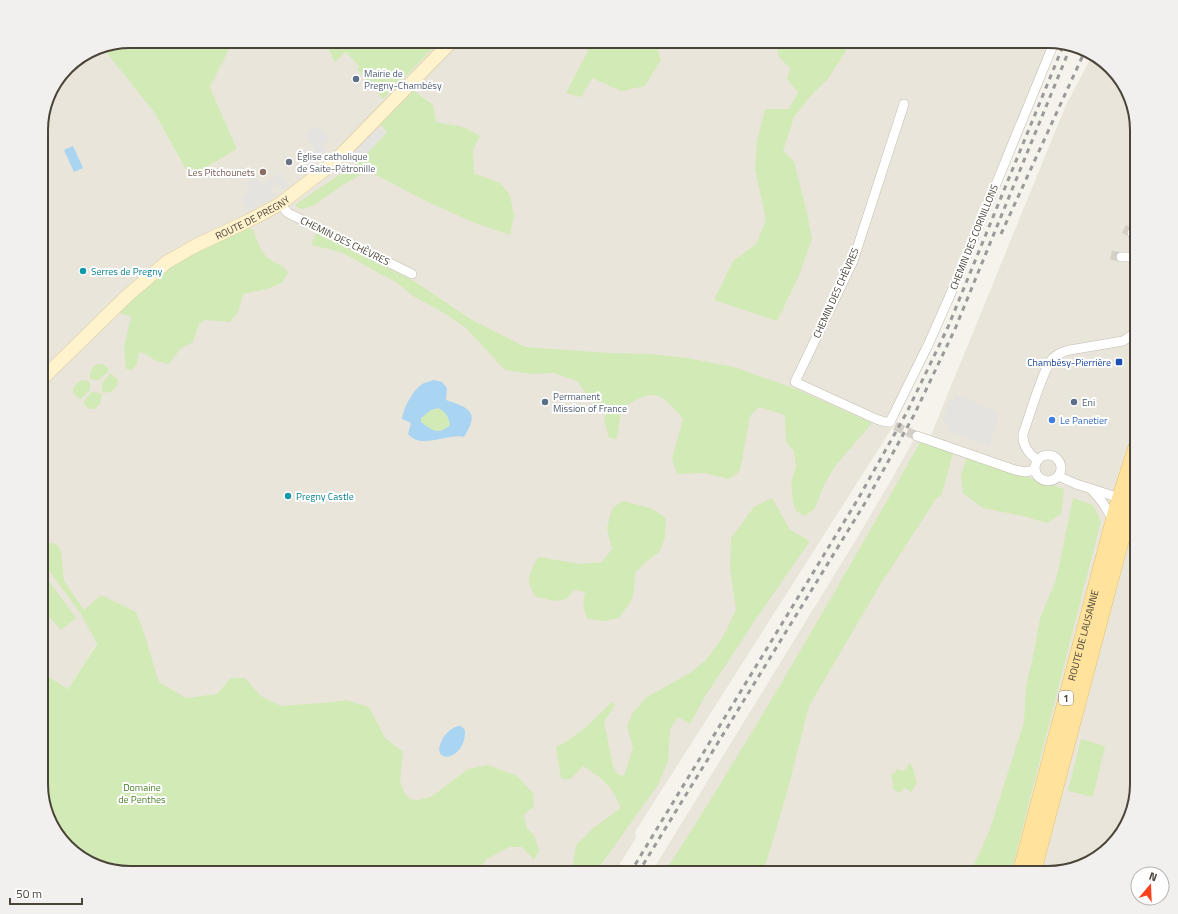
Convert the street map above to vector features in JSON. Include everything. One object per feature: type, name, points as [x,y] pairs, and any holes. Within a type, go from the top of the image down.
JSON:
[{"type":"main road","name":"ROUTE DE LAUSANNE","points":[[1035,866],[1130,480]]},
{"type":"main road","name":"ROUTE DE LAUSANNE","points":[[1022,866],[1113,524],[1130,493]]},
{"type":"street","name":"ROUTE DE PREGNY","points":[[48,373],[128,295],[167,262],[195,246],[280,204],[332,163],[445,48]]},
{"type":"street","name":"CHEMIN DES CORNILLONS","points":[[892,424],[955,284],[1052,48]]},
{"type":"street","name":"CHEMIN DES CHÈVRES","points":[[892,424],[876,419],[795,382],[852,261],[904,104]]},
{"type":"street","name":"CHEMIN DES CHÈVRES","points":[[280,204],[288,213],[412,274]]},
{"type":"street","points":[[1120,257],[1130,257]]},
{"type":"street","points":[[1037,460],[1029,453],[1023,443],[1023,434],[1047,369],[1053,359],[1063,352],[1070,350],[1123,341],[1130,337]]},
{"type":"street","points":[[917,436],[1015,470],[1025,472],[1035,470]]},
{"type":"street","points":[[1048,454],[1056,457],[1061,466],[1058,476],[1051,481],[1039,478],[1035,470],[1037,460],[1048,454]]},
{"type":"street","points":[[1058,476],[1092,490],[1126,500]]},
{"type":"street","points":[[1092,490],[1105,506],[1111,516],[1113,524]]},
{"type":"shaded area","points":[[224,48],[327,48],[335,61],[346,52],[359,67],[358,69],[383,98],[433,48],[1055,48],[943,322],[926,361],[892,428],[635,832],[636,838],[618,866],[387,866],[184,721],[97,643],[68,689],[48,676],[48,124],[52,104],[62,84],[76,68],[94,56],[109,51],[154,112],[190,177],[237,149],[210,87]]},
{"type":"shaded area","points":[[1090,60],[1106,72],[1122,94],[1126,104],[1130,130],[1130,784],[1124,816],[1113,834],[1098,849],[1080,860],[1059,865],[655,866],[857,538],[918,432],[931,435],[1066,105]]},
{"type":"shaded area","points":[[376,126],[385,134],[360,161],[354,164],[347,156]]},
{"type":"shaded area","points":[[318,127],[329,139],[322,145],[327,151],[308,167],[303,160],[315,149],[306,134]]},
{"type":"shaded area","points":[[280,172],[290,186],[282,190],[278,184],[271,188],[275,196],[248,211],[242,199],[251,192],[245,184],[255,176],[262,185]]},
{"type":"shaded area","points":[[953,393],[994,410],[998,420],[989,447],[949,431],[946,423],[942,421],[950,399],[956,402]]},
{"type":"green space","points":[[130,48],[230,48],[210,87],[237,149],[190,177],[154,112],[106,52]]},
{"type":"green space","points":[[328,48],[433,48],[383,99],[357,69],[359,67],[346,52],[335,62]]},
{"type":"green space","points":[[586,48],[657,48],[661,60],[645,86],[621,91],[592,78],[581,97],[566,93],[588,51]]},
{"type":"green space","points":[[777,48],[846,48],[846,51],[827,80],[813,93],[794,117],[783,151],[794,161],[812,239],[798,278],[777,321],[714,300],[733,261],[756,244],[766,220],[755,169],[757,141],[765,109],[789,109],[798,92],[787,79],[790,68],[779,57]]},
{"type":"green space","points":[[414,91],[433,105],[436,122],[463,127],[480,136],[473,150],[474,173],[500,183],[510,195],[514,216],[510,235],[475,223],[428,202],[368,171],[346,183],[314,205],[303,209],[296,207],[296,204],[360,161],[387,132],[380,124]]},
{"type":"green space","points":[[247,228],[253,229],[265,255],[282,266],[288,273],[282,283],[267,289],[243,294],[238,313],[230,322],[205,320],[199,324],[193,342],[180,349],[169,364],[156,361],[146,354],[139,352],[137,364],[132,370],[126,369],[124,348],[131,316],[121,314],[119,311],[168,269],[202,249]]},
{"type":"green space","points":[[316,233],[414,281],[472,320],[525,347],[609,353],[651,354],[687,358],[734,367],[796,389],[872,423],[836,465],[824,485],[815,508],[805,516],[796,511],[793,502],[791,483],[796,467],[794,451],[786,442],[785,415],[759,407],[750,416],[740,471],[729,479],[705,473],[677,474],[672,459],[683,419],[665,400],[654,395],[642,397],[631,403],[621,410],[617,439],[609,438],[604,419],[607,411],[604,406],[595,405],[577,381],[554,373],[533,374],[505,370],[465,327],[439,310],[413,296],[396,282],[347,255],[311,245]]},
{"type":"green space","points":[[97,364],[102,364],[108,368],[108,372],[99,380],[92,380],[90,378],[92,368]]},
{"type":"green space","points":[[110,374],[118,380],[118,385],[113,391],[104,393],[102,391],[102,383]]},
{"type":"green space","points":[[87,380],[90,383],[90,390],[81,399],[73,393],[73,388],[78,382]]},
{"type":"green space","points":[[92,392],[100,393],[102,395],[100,404],[95,409],[89,409],[84,404],[84,401]]},
{"type":"green space","points":[[438,408],[443,411],[449,419],[450,425],[442,430],[435,431],[421,422],[421,418],[431,410]]},
{"type":"green space","points":[[921,441],[953,453],[942,494],[936,499],[880,585],[809,706],[786,796],[765,866],[668,866],[731,767],[827,605]]},
{"type":"green space","points":[[967,457],[1064,489],[1061,514],[1047,523],[1023,516],[983,508],[963,493],[961,475]]},
{"type":"green space","points":[[772,498],[790,530],[810,541],[704,698],[690,724],[678,717],[670,729],[668,761],[658,785],[600,866],[573,866],[576,845],[596,826],[621,808],[614,793],[606,783],[583,766],[571,779],[561,779],[556,747],[572,738],[613,701],[615,705],[604,722],[614,770],[619,775],[624,776],[633,748],[627,726],[633,712],[647,697],[690,673],[706,660],[723,637],[736,610],[730,569],[731,538],[754,507]]},
{"type":"green space","points":[[1073,498],[1093,505],[1101,521],[1013,866],[973,866],[989,832],[1024,722],[1026,686],[1040,618],[1056,580]]},
{"type":"green space","points":[[622,501],[651,508],[666,518],[665,537],[660,551],[635,573],[634,592],[630,602],[619,618],[603,621],[587,619],[583,606],[585,592],[574,590],[566,599],[555,601],[536,597],[532,591],[529,581],[531,572],[538,557],[582,564],[602,562],[612,549],[607,528],[612,509]]},
{"type":"green space","name":"Domaine de Penthes","points":[[48,543],[58,545],[61,551],[64,581],[84,610],[101,595],[136,612],[143,629],[159,682],[186,698],[217,694],[231,678],[245,678],[261,696],[281,706],[346,700],[369,707],[385,738],[403,752],[400,781],[404,792],[410,799],[417,800],[431,797],[468,769],[488,765],[517,776],[533,793],[534,806],[524,815],[527,829],[534,835],[539,851],[534,860],[522,847],[509,847],[487,859],[480,866],[130,866],[104,862],[89,855],[68,838],[59,825],[52,810],[48,790],[48,676],[68,689],[97,644],[81,614],[48,569]]},
{"type":"green space","points":[[48,580],[76,618],[61,630],[48,615]]},
{"type":"green space","points":[[1081,739],[1105,746],[1093,797],[1068,791]]},
{"type":"green space","points":[[908,763],[912,766],[917,782],[911,793],[909,790],[904,788],[900,793],[893,789],[893,781],[891,776],[893,773],[896,773],[896,769],[902,771],[907,768]]},
{"type":"water","points":[[73,146],[83,168],[74,172],[64,150]]},
{"type":"water","points":[[434,380],[442,382],[447,388],[446,400],[461,406],[470,412],[472,416],[471,422],[464,437],[458,436],[420,441],[413,439],[408,434],[411,423],[402,419],[407,404],[416,389],[424,383]],"holes":[[[438,408],[448,417],[450,425],[442,430],[435,431],[421,422],[421,418],[431,410]]]},
{"type":"water","points":[[458,726],[461,726],[465,730],[464,741],[460,749],[455,754],[444,756],[440,753],[439,748],[442,740],[448,732]]},
{"type":"tunnel","points":[[1124,229],[1130,232]]},
{"type":"tunnel","points":[[1111,255],[1121,257]]},
{"type":"tunnel","points":[[895,426],[917,436]]},
{"type":"railway","points":[[634,866],[858,499],[907,412],[948,327],[1062,50]]},
{"type":"railway","points":[[642,866],[865,503],[914,415],[955,329],[1069,51]]},
{"type":"railway","points":[[1001,234],[1083,56]]},
{"type":"place","name":"Mairie de Pregny-Chambésy","points":[[356,79]]},
{"type":"place","name":"Église catholique de Saite-Pétronille","points":[[289,162]]},
{"type":"place","name":"Les Pitchounets","points":[[263,172]]},
{"type":"place","name":"Serres de Pregny","points":[[83,271]]},
{"type":"place","name":"Chambésy-Pierrière","points":[[1119,362]]},
{"type":"place","name":"Permanent Mission of France","points":[[545,402]]},
{"type":"place","name":"Eni","points":[[1074,402]]},
{"type":"place","name":"Le Panetier","points":[[1052,420]]},
{"type":"place","name":"Pregny Castle","points":[[288,496]]}]
